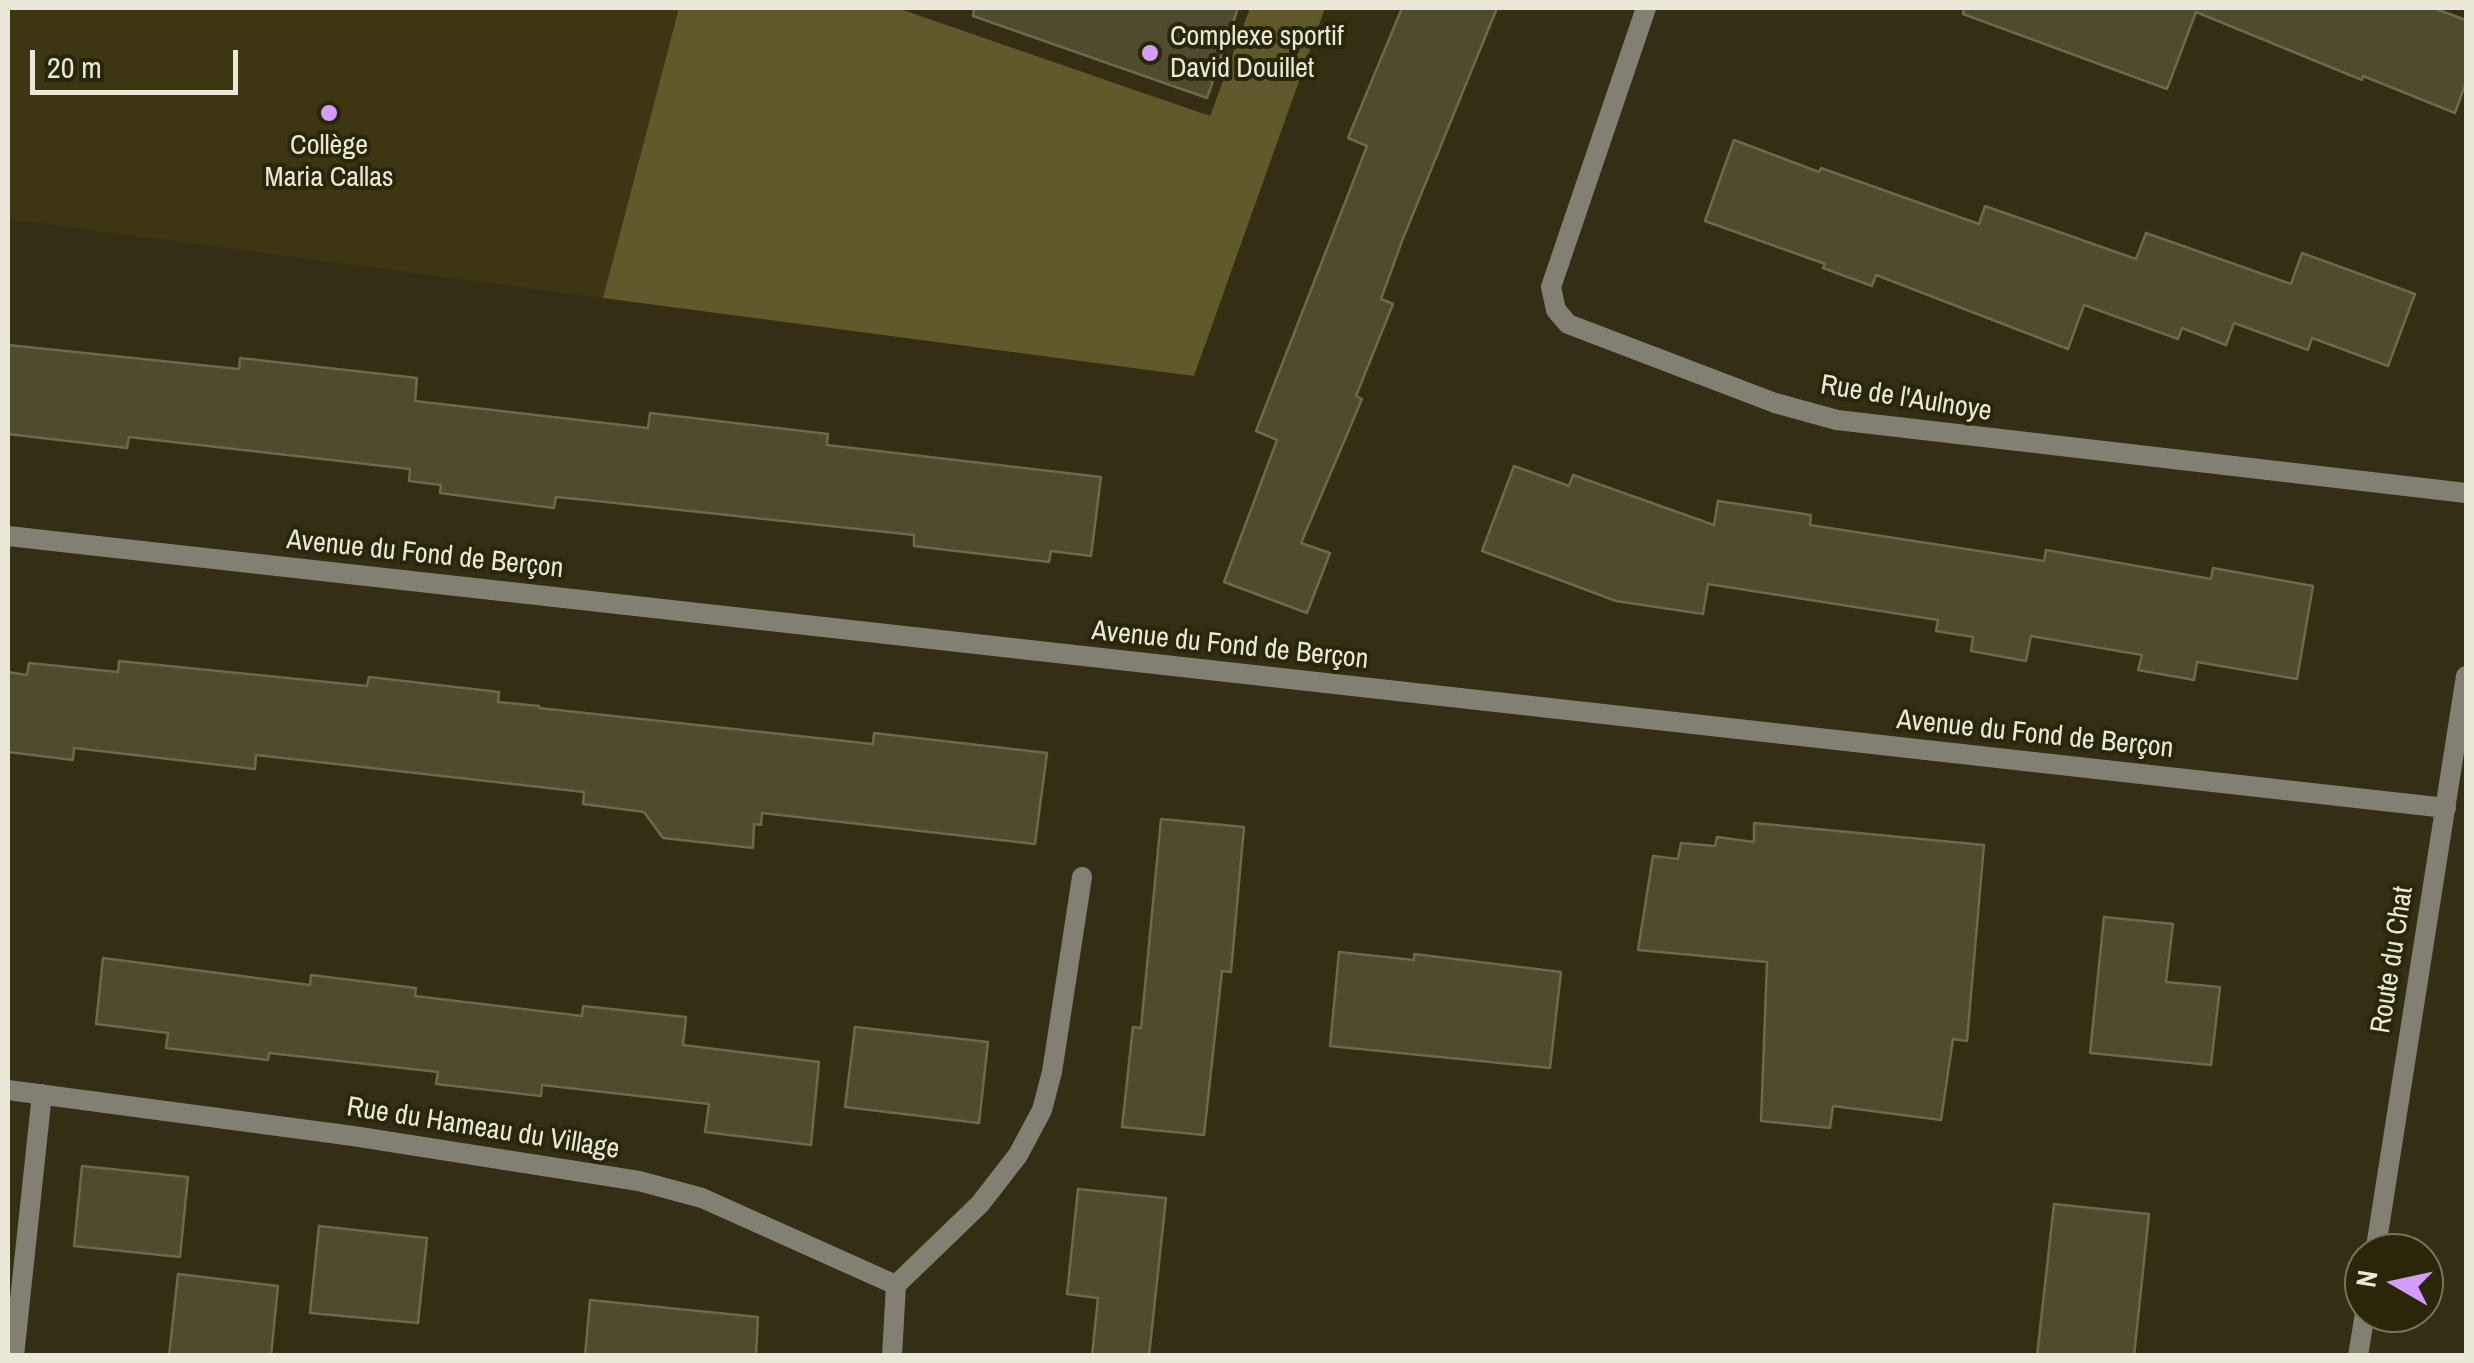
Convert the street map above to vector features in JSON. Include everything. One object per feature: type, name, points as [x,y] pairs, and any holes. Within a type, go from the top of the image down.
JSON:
[{"type":"street","name":"Rue de l'Aulnoye","points":[[1646,8],[1550,287],[1556,310],[1568,324],[1775,403],[1837,420],[2466,494]]},
{"type":"street","name":"Avenue du Fond de Berçon","points":[[8,536],[2446,808]]},
{"type":"street","name":"Route du Chat","points":[[2377,1233],[2466,676]]},
{"type":"street","points":[[892,1356],[896,1285],[980,1204],[1018,1155],[1042,1110],[1052,1072],[1082,877]]},
{"type":"street","name":"Rue du Hameau du Village","points":[[8,1090],[353,1136],[639,1181],[702,1198],[896,1285]]},
{"type":"street","points":[[14,1356],[42,1094]]},
{"type":"shaded area","name":"Collège Maria Callas","points":[[8,8],[679,8],[603,298],[8,219]]},
{"type":"shaded area","points":[[679,8],[897,8],[1210,116],[1250,8],[1325,8],[1194,376],[603,298]]},
{"type":"building","name":"Complexe sportif David Douillet","points":[[974,8],[1238,8],[1207,98],[973,16]]},
{"type":"building","points":[[1402,8],[1497,8],[1402,241],[1381,299],[1393,304],[1356,396],[1362,399],[1301,543],[1330,553],[1307,613],[1224,582],[1277,440],[1256,431],[1367,146],[1348,138]]},
{"type":"building","points":[[1964,8],[2433,8],[2466,20],[2466,82],[2455,113],[2363,76],[2362,80],[2196,12],[2167,89],[1963,14]]},
{"type":"building","points":[[1734,140],[1979,224],[1985,206],[2136,259],[2146,233],[2291,284],[2302,253],[2415,294],[2388,366],[2312,338],[2308,350],[2234,323],[2226,345],[2182,328],[2178,339],[2084,305],[2068,349],[1876,275],[1872,286],[1823,268],[1825,264],[1705,221]]},
{"type":"building","points":[[8,345],[239,369],[240,358],[417,378],[415,401],[648,428],[650,413],[828,434],[827,445],[1101,477],[1091,556],[1051,551],[1049,562],[914,546],[914,535],[556,497],[554,508],[440,493],[441,485],[409,481],[410,469],[129,437],[127,448],[8,434]]},
{"type":"building","points":[[1514,466],[1569,486],[1573,475],[1714,525],[1718,501],[1811,515],[1810,525],[2044,561],[2046,550],[2211,579],[2213,568],[2313,586],[2297,679],[2197,662],[2194,680],[2138,670],[2142,655],[2031,636],[2026,661],[1971,651],[1973,637],[1936,631],[1938,620],[1708,584],[1703,614],[1616,601],[1482,551]]},
{"type":"building","points":[[119,661],[367,686],[369,677],[499,692],[498,702],[539,708],[873,744],[874,733],[1047,753],[1035,844],[762,813],[761,825],[754,824],[753,848],[663,838],[644,812],[583,804],[584,792],[256,755],[255,769],[74,748],[73,760],[8,752],[8,672],[27,675],[29,663],[118,672]]},
{"type":"building","points":[[1161,819],[1244,827],[1231,972],[1222,971],[1204,1135],[1122,1127],[1133,1027],[1141,1028]]},
{"type":"building","points":[[1754,823],[1984,845],[1967,1041],[1953,1039],[1941,1120],[1833,1106],[1830,1128],[1761,1121],[1767,962],[1638,950],[1653,856],[1678,859],[1681,843],[1715,846],[1717,837],[1754,842]]},
{"type":"building","points":[[2104,917],[2173,924],[2166,982],[2220,987],[2211,1065],[2090,1053]]},
{"type":"building","points":[[1339,952],[1414,960],[1414,954],[1561,972],[1550,1068],[1330,1046]]},
{"type":"building","points":[[103,958],[310,985],[311,975],[416,988],[415,996],[582,1016],[583,1006],[686,1017],[683,1045],[819,1062],[811,1145],[705,1132],[709,1104],[542,1085],[541,1096],[436,1084],[438,1072],[269,1053],[268,1060],[166,1048],[168,1033],[96,1024]]},
{"type":"building","points":[[855,1027],[988,1042],[979,1123],[845,1107]]},
{"type":"building","points":[[82,1166],[188,1177],[180,1257],[74,1246]]},
{"type":"building","points":[[1078,1189],[1166,1198],[1149,1356],[1092,1356],[1098,1298],[1067,1294]]},
{"type":"building","points":[[2054,1204],[2149,1214],[2134,1356],[2037,1356]]},
{"type":"building","points":[[319,1226],[427,1238],[418,1323],[310,1313]]},
{"type":"building","points":[[178,1274],[278,1286],[271,1356],[169,1356]]},
{"type":"building","points":[[590,1300],[758,1317],[756,1356],[585,1356]]},
{"type":"place","name":"Complexe sportif David Douillet","points":[[1150,53]]},
{"type":"place","name":"Collège Maria Callas","points":[[329,113]]}]
